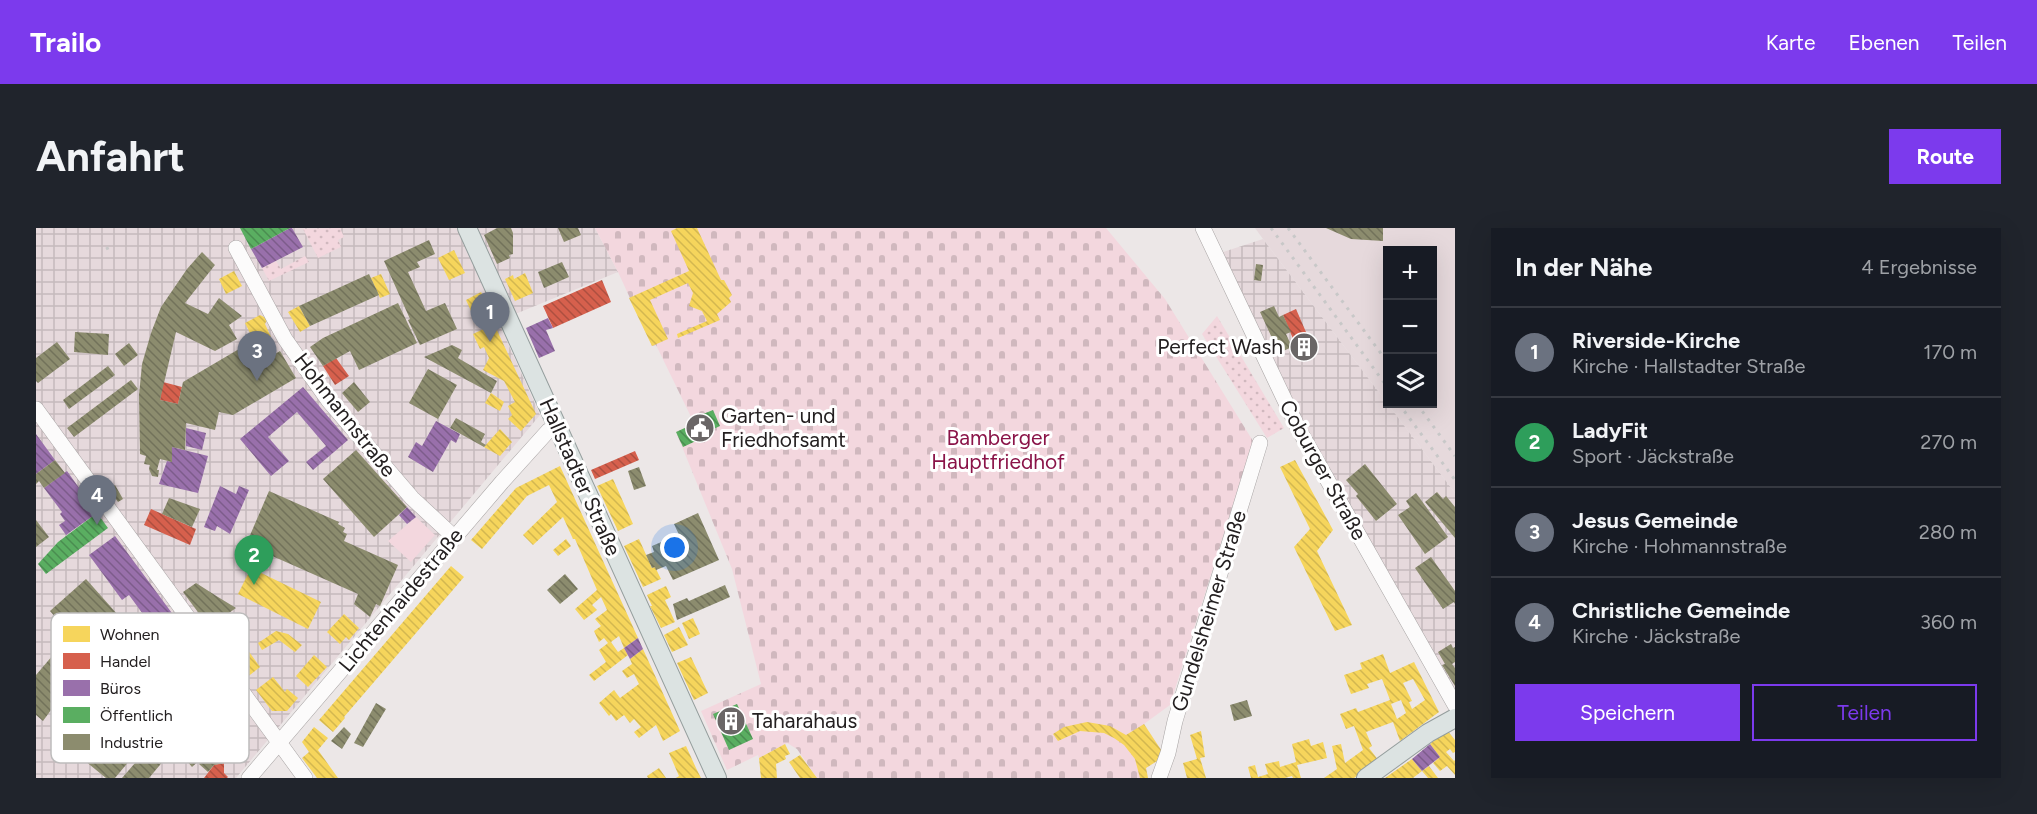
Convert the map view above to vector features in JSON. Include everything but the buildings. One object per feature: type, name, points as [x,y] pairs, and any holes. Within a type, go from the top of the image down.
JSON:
[{"type":"main road","name":"Hallstadter Straße","points":[[467,228],[717,778]]},
{"type":"main road","points":[[1366,778],[1428,733],[1455,718]]},
{"type":"street","name":"Coburger Straße","points":[[1203,228],[1298,428],[1455,705]]},
{"type":"street","name":"Hohmannstraße","points":[[236,248],[285,339],[328,400],[408,494],[454,537]]},
{"type":"street","points":[[36,410],[185,613]]},
{"type":"street","name":"Lichtenhaidestraße","points":[[249,778],[454,537],[548,431],[558,426]]},
{"type":"street","name":"Gundelsheimer Straße","points":[[1159,778],[1260,443]]},
{"type":"street","points":[[249,701],[306,778]]},
{"type":"shaded area","points":[[36,228],[595,228],[618,272],[498,321],[540,415],[249,762],[249,613],[51,613],[51,763],[249,763],[236,778],[36,778]]},
{"type":"shaded area","points":[[1255,228],[1455,228],[1455,493],[1391,408],[1437,408],[1437,246],[1383,246],[1383,398]]},
{"type":"shaded area","points":[[1263,239],[1383,398],[1383,408],[1391,408],[1455,493],[1455,716],[1211,256]]},
{"type":"green space","points":[[340,228],[344,237],[338,240],[341,247],[318,258],[303,229]]},
{"type":"green space","name":"Bamberger Hauptfriedhof","points":[[595,228],[1106,228],[1165,299],[1253,441],[1170,705],[1144,724],[1165,756],[1146,768],[1148,778],[817,778],[797,749],[787,743],[759,758],[758,755],[727,770],[701,711],[761,684],[732,569],[676,432],[694,423],[656,345],[652,346]]},
{"type":"green space","points":[[305,256],[309,262],[269,281],[262,268],[276,261],[281,269]]},
{"type":"green space","points":[[1217,316],[1284,428],[1267,438],[1202,334]]},
{"type":"green space","points":[[416,517],[435,535],[411,562],[388,541]]},
{"type":"railway","points":[[1271,228],[1383,381]]},
{"type":"railway","points":[[1288,228],[1383,356]]},
{"type":"railway","points":[[106,249],[110,247]]},
{"type":"railway","points":[[1402,408],[1455,480]]},
{"type":"railway","points":[[1420,408],[1455,456]]},
{"type":"place","name":"Riverside-Kirche","points":[[490,342]]},
{"type":"place","name":"Perfect Wash","points":[[1304,347]]},
{"type":"place","name":"Jesus Gemeinde","points":[[257,381]]},
{"type":"place","name":"Garten- und Friedhofsamt","points":[[700,428]]},
{"type":"place","name":"Christliche Gemeinde","points":[[97,525]]},
{"type":"place","name":"LadyFit","points":[[254,585]]},
{"type":"place","name":"Taharahaus","points":[[731,721]]}]
